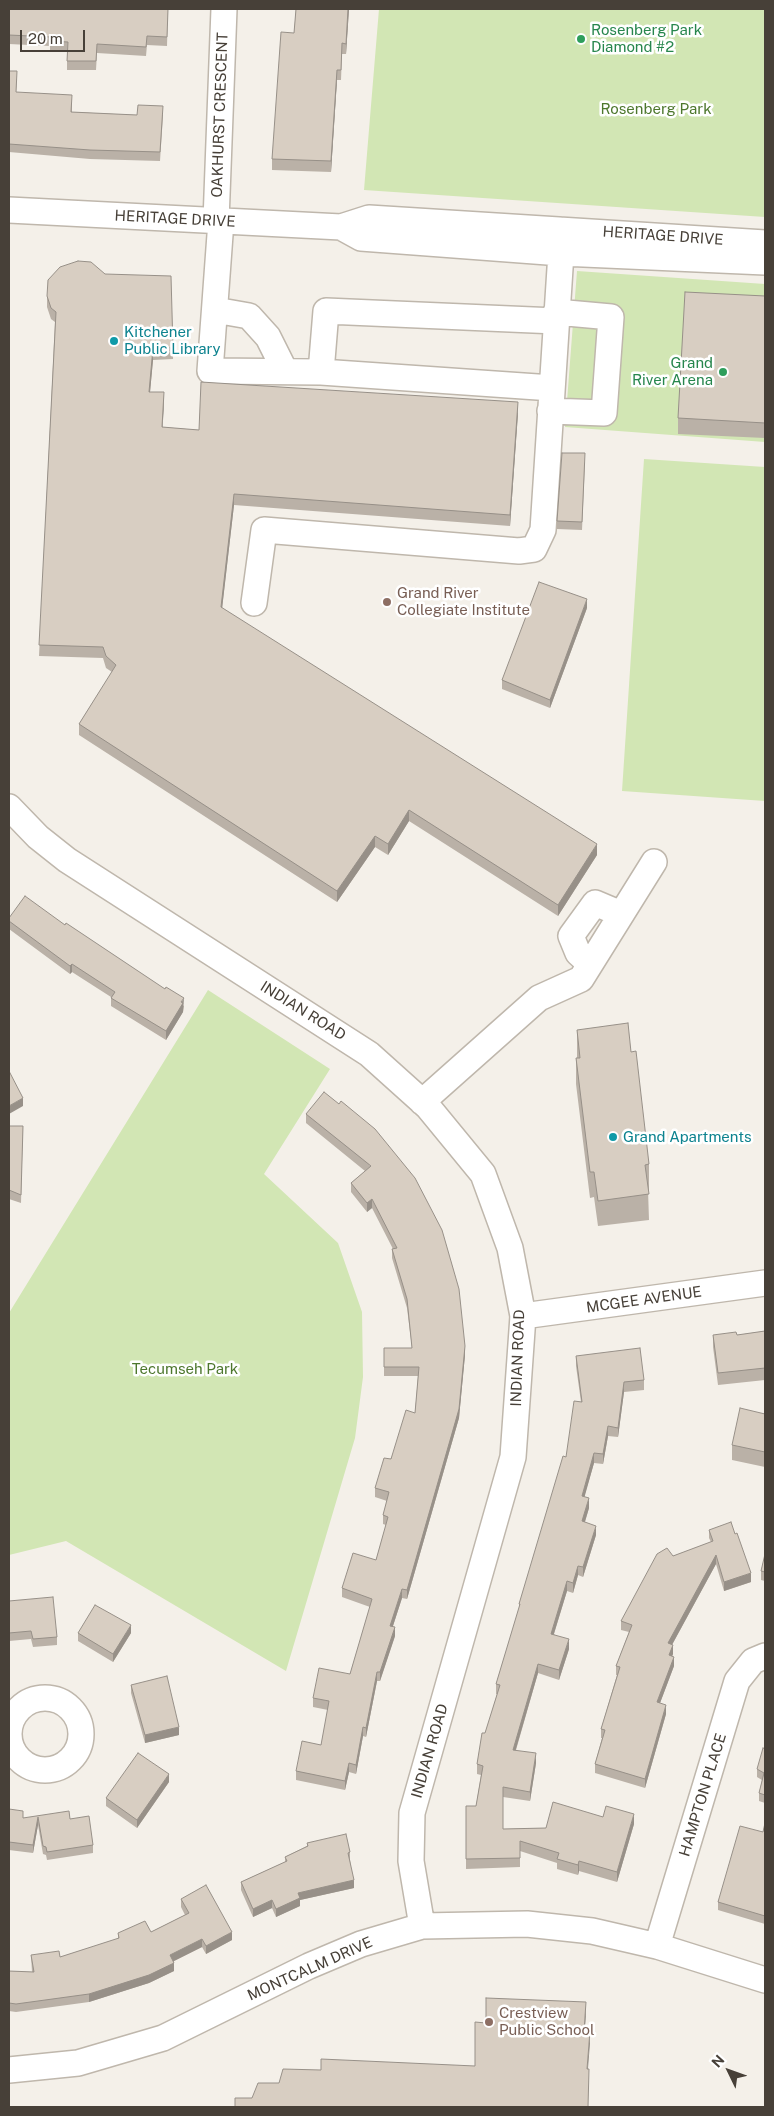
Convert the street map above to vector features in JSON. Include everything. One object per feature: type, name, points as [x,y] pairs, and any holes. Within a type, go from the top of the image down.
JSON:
[{"type":"street","name":"OAKHURST CRESCENT","points":[[224,9],[215,310],[210,371],[285,371]]},
{"type":"street","name":"HERITAGE DRIVE","points":[[9,210],[341,227],[369,218],[560,241],[765,262]]},
{"type":"street","name":"HERITAGE DRIVE","points":[[560,241],[765,243]]},
{"type":"street","points":[[254,604],[264,530],[518,551],[534,549],[542,530],[560,241]]},
{"type":"street","points":[[215,310],[248,316],[268,337],[285,371],[321,372],[551,399],[604,413],[611,317],[326,311],[321,372]]},
{"type":"street","name":"INDIAN ROAD","points":[[9,807],[38,837],[67,860],[370,1054],[422,1102],[483,1174],[510,1248],[523,1316],[514,1457],[412,1813],[411,1861],[422,1926]]},
{"type":"street","points":[[422,1102],[539,998],[580,979],[654,862]]},
{"type":"street","name":"MCGEE AVENUE","points":[[523,1316],[765,1284]]},
{"type":"street","name":"HAMPTON PLACE","points":[[657,1946],[737,1681],[753,1661],[765,1656]]},
{"type":"street","name":"MONTCALM DRIVE","points":[[9,2070],[78,2063],[163,2038],[309,1966],[361,1944],[422,1926],[527,1924],[592,1931],[657,1946],[765,1980]]},
{"type":"green space","name":"Rosenberg Park","points":[[379,9],[765,9],[765,217],[364,190]]},
{"type":"green space","points":[[577,271],[765,284],[765,442],[565,427]]},
{"type":"green space","points":[[644,459],[765,467],[765,801],[622,791]]},
{"type":"green space","name":"Tecumseh Park","points":[[208,990],[330,1069],[264,1174],[338,1243],[362,1312],[363,1377],[355,1438],[286,1671],[66,1541],[9,1555],[9,1313]]},
{"type":"building","points":[[9,9],[168,9],[167,37],[147,36],[146,47],[97,44],[96,61],[67,61],[68,42],[50,41],[51,37],[9,35]]},
{"type":"building","points":[[296,9],[348,9],[346,44],[342,43],[341,70],[337,70],[331,161],[272,159],[281,32],[294,33]]},
{"type":"building","points":[[9,71],[17,71],[16,92],[72,95],[71,112],[137,115],[138,105],[163,106],[160,152],[90,150],[9,144]]},
{"type":"building","points":[[78,261],[91,262],[105,274],[171,276],[173,348],[153,348],[149,392],[164,392],[162,427],[199,430],[201,382],[518,402],[510,515],[234,494],[221,607],[597,844],[558,905],[409,810],[388,844],[375,836],[337,891],[79,724],[116,665],[106,656],[103,647],[39,645],[56,312],[51,308],[47,296],[48,280],[60,267]]},
{"type":"building","name":"Grand River Arena","points":[[685,292],[765,296],[765,423],[678,418]]},
{"type":"building","points":[[562,453],[585,453],[582,522],[557,521]]},
{"type":"building","points":[[539,582],[587,599],[550,700],[502,680]]},
{"type":"building","points":[[25,896],[65,925],[66,923],[165,989],[166,987],[184,998],[181,1002],[183,1003],[166,1031],[111,998],[115,992],[72,964],[70,966],[9,921],[9,918]]},
{"type":"building","name":"Grand Apartments","points":[[628,1023],[631,1052],[636,1051],[649,1164],[645,1165],[649,1194],[598,1201],[594,1172],[590,1172],[576,1058],[580,1058],[577,1030]]},
{"type":"building","points":[[9,1071],[23,1098],[9,1106]]},
{"type":"building","points":[[324,1092],[339,1104],[341,1101],[375,1129],[415,1178],[442,1230],[459,1289],[465,1346],[459,1409],[407,1590],[402,1589],[390,1626],[395,1627],[380,1672],[377,1672],[366,1728],[363,1727],[356,1765],[349,1763],[345,1781],[296,1771],[302,1741],[321,1745],[329,1701],[313,1698],[319,1668],[350,1674],[372,1599],[342,1588],[353,1553],[376,1560],[388,1517],[383,1515],[389,1492],[375,1488],[384,1458],[391,1459],[406,1410],[415,1413],[419,1367],[384,1367],[384,1348],[412,1348],[407,1299],[392,1249],[397,1248],[372,1199],[367,1203],[351,1183],[371,1166],[306,1114]]},
{"type":"building","points":[[9,1126],[23,1126],[21,1195],[9,1190]]},
{"type":"building","points":[[765,1331],[765,1368],[718,1373],[713,1335],[736,1332],[737,1335]]},
{"type":"building","points":[[640,1348],[644,1380],[624,1382],[618,1428],[608,1426],[603,1454],[594,1453],[582,1496],[589,1498],[582,1521],[596,1526],[583,1567],[578,1566],[573,1583],[567,1581],[551,1634],[569,1639],[559,1670],[538,1664],[513,1750],[536,1753],[530,1792],[503,1787],[503,1829],[546,1828],[553,1802],[603,1817],[606,1806],[634,1814],[617,1872],[579,1861],[578,1865],[557,1859],[559,1853],[520,1841],[520,1858],[466,1859],[466,1806],[476,1806],[483,1766],[477,1764],[482,1733],[485,1733],[500,1685],[496,1684],[519,1604],[563,1456],[566,1457],[574,1401],[582,1402],[576,1356]]},
{"type":"building","points":[[740,1408],[765,1414],[765,1452],[732,1445]]},
{"type":"building","points":[[731,1522],[735,1534],[737,1533],[751,1573],[724,1582],[716,1555],[668,1643],[673,1645],[669,1655],[674,1657],[657,1702],[666,1705],[645,1779],[595,1764],[605,1730],[601,1729],[620,1667],[616,1666],[632,1625],[621,1621],[657,1554],[667,1548],[673,1556],[713,1541],[709,1530]]},
{"type":"building","points":[[765,1554],[765,1572],[761,1571]]},
{"type":"building","points":[[53,1597],[57,1637],[33,1639],[31,1631],[9,1633],[9,1601]]},
{"type":"building","points":[[95,1605],[131,1625],[113,1654],[78,1633]]},
{"type":"building","points":[[167,1676],[179,1727],[145,1735],[131,1685]]},
{"type":"building","points":[[763,1748],[765,1749],[765,1795],[759,1793],[764,1773],[757,1769]]},
{"type":"building","points":[[138,1753],[169,1774],[137,1820],[106,1798]]},
{"type":"building","points":[[9,1809],[23,1811],[23,1818],[69,1811],[70,1819],[89,1816],[93,1845],[47,1852],[46,1847],[43,1846],[38,1817],[33,1845],[9,1842]]},
{"type":"building","points":[[765,1823],[765,1916],[718,1902],[740,1826],[763,1832]]},
{"type":"building","points":[[346,1834],[354,1880],[298,1893],[300,1898],[276,1909],[272,1900],[253,1909],[241,1882],[287,1861],[285,1857],[308,1846],[307,1843]]},
{"type":"building","points":[[206,1885],[232,1932],[206,1946],[202,1939],[170,1955],[174,1963],[149,1975],[89,1994],[16,2004],[9,2003],[9,1971],[34,1972],[31,1955],[59,1951],[60,1957],[119,1938],[118,1933],[145,1921],[151,1932],[189,1913],[181,1899]]},
{"type":"building","points":[[486,1998],[586,2002],[584,2031],[590,2031],[587,2069],[589,2069],[588,2107],[235,2107],[235,2098],[252,2098],[258,2083],[279,2083],[283,2069],[321,2070],[321,2059],[475,2066],[475,2022],[486,2023]]},
{"type":"place","name":"Rosenberg Park Diamond #2","points":[[581,39]]},
{"type":"place","name":"Kitchener Public Library","points":[[114,341]]},
{"type":"place","name":"Grand River Arena","points":[[723,372]]},
{"type":"place","name":"Grand River Collegiate Institute","points":[[387,602]]},
{"type":"place","name":"Grand Apartments","points":[[613,1137]]},
{"type":"place","name":"Crestview Public School","points":[[489,2022]]}]
